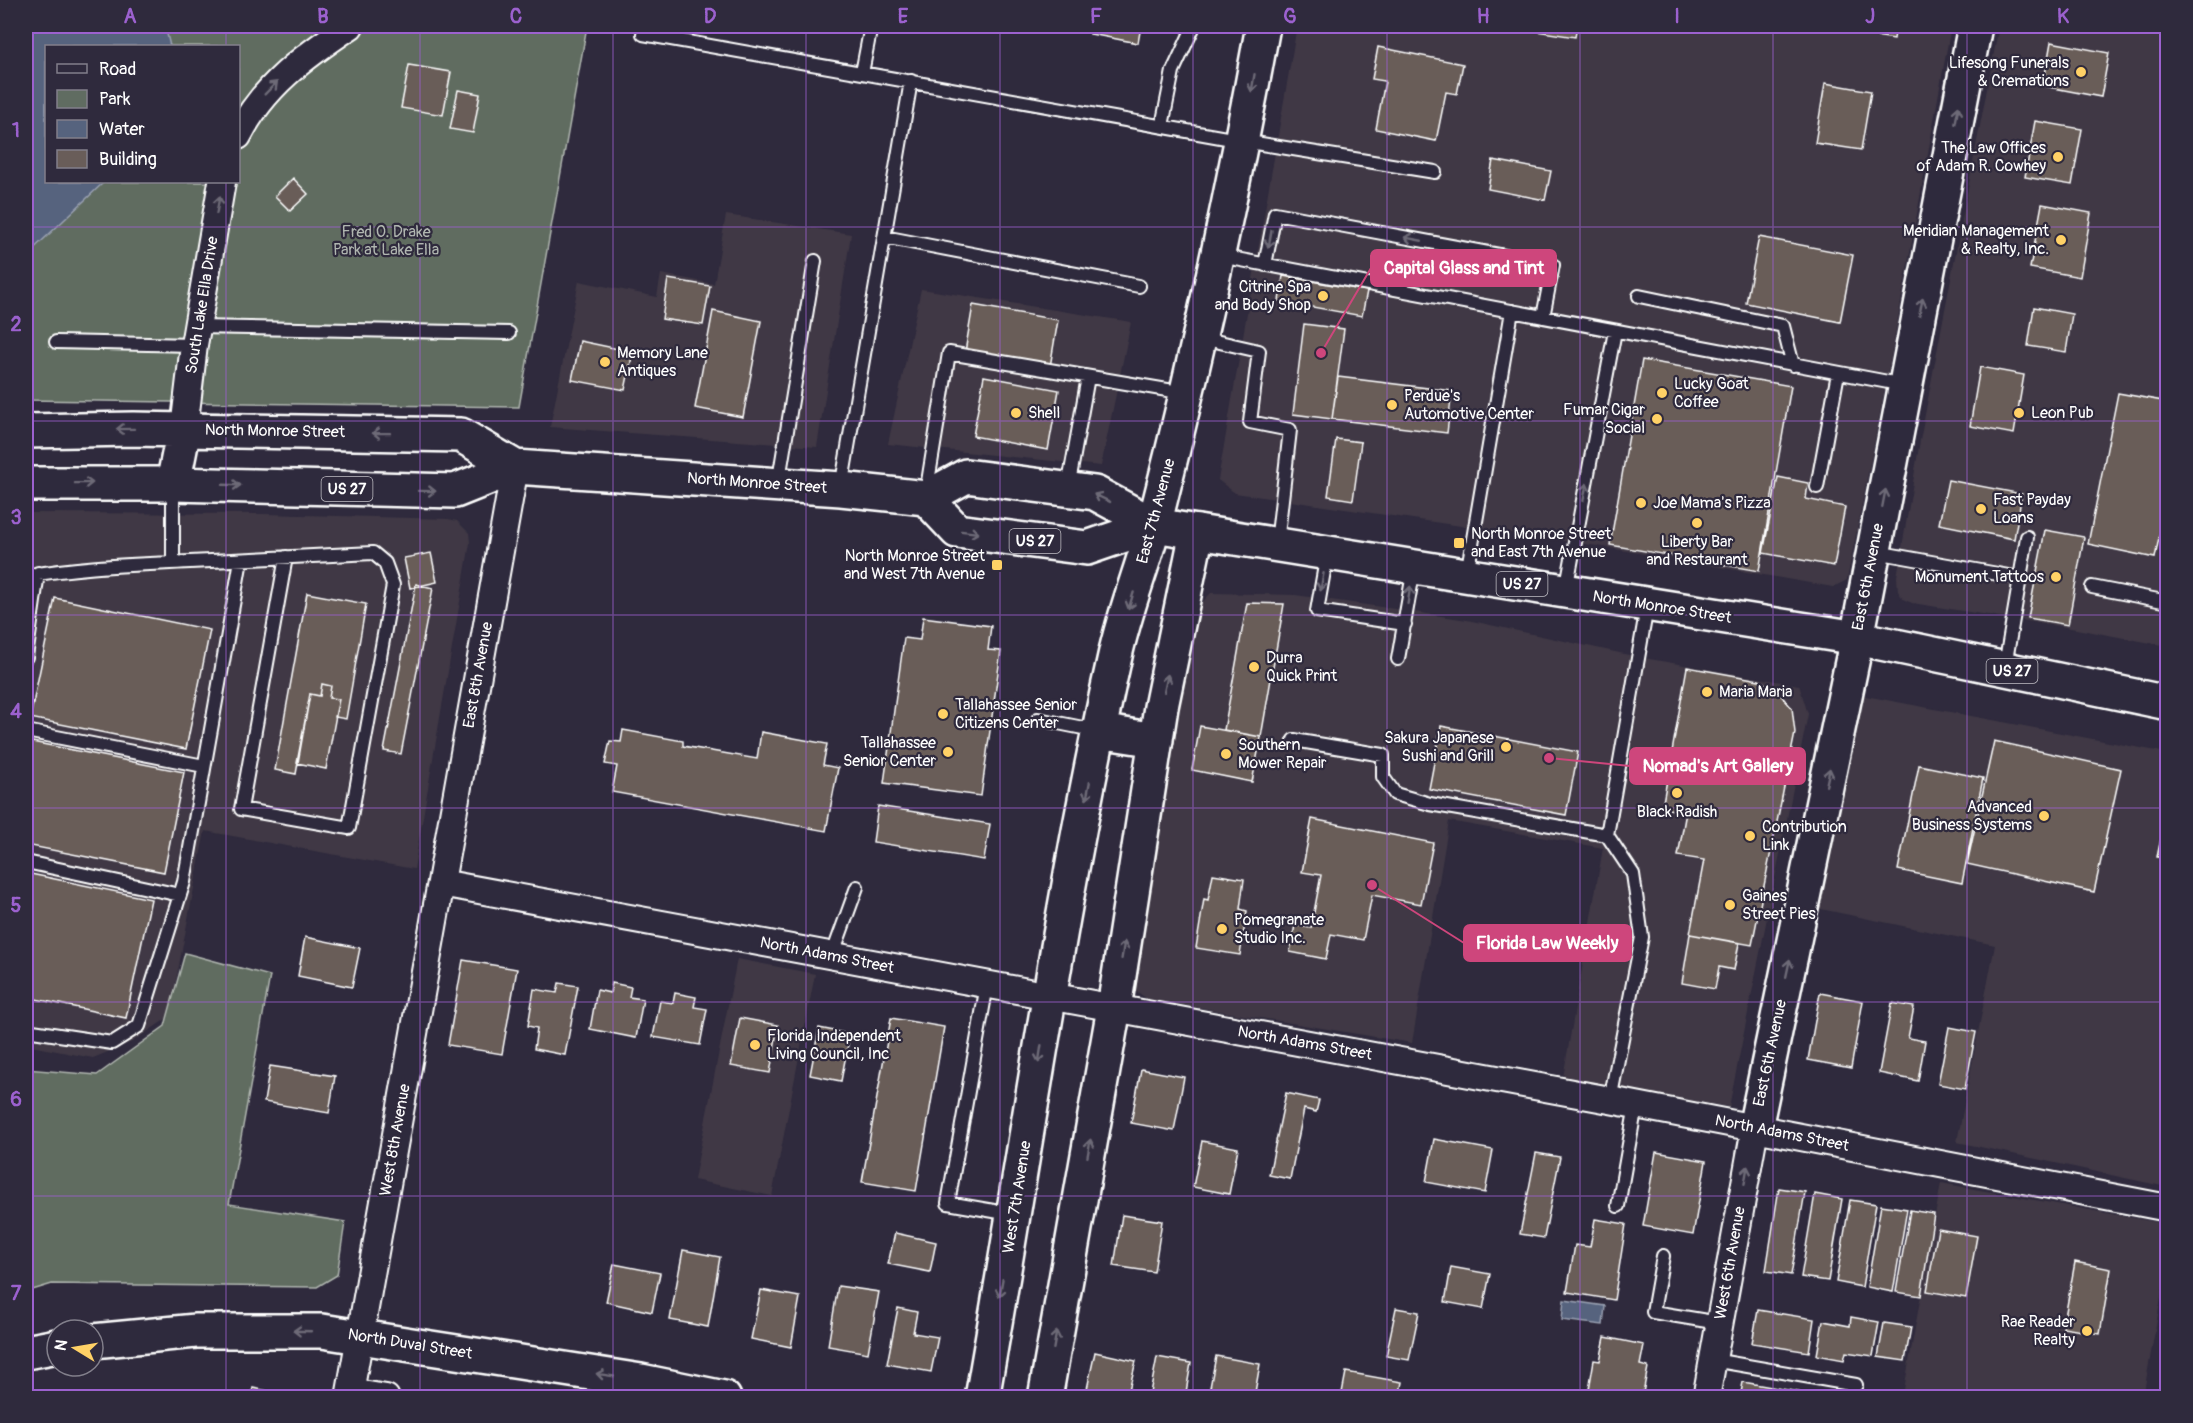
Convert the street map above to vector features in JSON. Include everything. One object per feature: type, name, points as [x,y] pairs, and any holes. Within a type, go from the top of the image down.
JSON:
[{"type":"main road","name":"East 7th Avenue","points":[[1049,996],[1116,651],[1154,525],[1200,337],[1243,141],[1263,26]]},
{"type":"main road","name":"East 6th Avenue","points":[[1755,1128],[1857,638],[1975,26]]},
{"type":"main road","name":"North Monroe Street","points":[[26,431],[184,429],[461,435],[515,466],[841,489],[926,498],[966,476],[1095,494],[1154,525],[1857,638],[2168,703]]},
{"type":"main road","points":[[173,484],[184,429]]},
{"type":"main road","name":"North Monroe Street","points":[[26,483],[455,491],[515,466]]},
{"type":"main road","name":"North Monroe Street","points":[[926,498],[957,531],[1087,548],[1154,525]]},
{"type":"main road","points":[[1045,1398],[1114,1008],[1156,740],[1197,532]]},
{"type":"main road","points":[[1099,731],[1156,740]]},
{"type":"main road","name":"West 7th Avenue","points":[[982,1398],[1049,996]]},
{"type":"main road","name":"North Duval Street","points":[[105,1340],[196,1331],[302,1331],[360,1336],[641,1381],[724,1398]]},
{"type":"main road","points":[[26,1352],[45,1348]]},
{"type":"street","points":[[240,132],[250,113],[266,92],[300,60],[350,26]]},
{"type":"street","name":"South Lake Ella Drive","points":[[184,429],[196,336],[222,183]]},
{"type":"street","name":"East 8th Avenue","points":[[441,883],[515,466]]},
{"type":"street","name":"North Adams Street","points":[[441,883],[1610,1100],[2168,1208]]},
{"type":"street","name":"West 8th Avenue","points":[[350,1395],[441,883]]},
{"type":"street","name":"West 6th Avenue","points":[[1706,1398],[1755,1128]]},
{"type":"street","points":[[350,1395],[386,1398]]},
{"type":"lane","points":[[645,26],[643,34],[1243,141],[1435,172]]},
{"type":"lane","points":[[862,73],[871,26]]},
{"type":"lane","points":[[1162,126],[1173,71],[1194,26]]},
{"type":"lane","points":[[841,489],[911,81]]},
{"type":"lane","points":[[1265,265],[1275,213],[1553,265],[1544,317]]},
{"type":"lane","points":[[884,237],[1138,286]]},
{"type":"lane","points":[[1218,255],[1905,386]]},
{"type":"lane","points":[[778,485],[815,261]]},
{"type":"lane","points":[[1639,296],[1783,326],[1793,365]]},
{"type":"lane","points":[[1467,575],[1512,311]]},
{"type":"lane","points":[[1566,591],[1615,331]]},
{"type":"lane","points":[[56,342],[196,336],[509,333]]},
{"type":"lane","points":[[1200,337],[1259,351],[1250,422],[1290,430],[1277,545]]},
{"type":"lane","points":[[926,498],[949,353],[1186,394]]},
{"type":"lane","points":[[1817,487],[1838,373]]},
{"type":"lane","points":[[1068,489],[1088,377]]},
{"type":"lane","points":[[173,484],[173,563]]},
{"type":"lane","points":[[2004,669],[2027,537]]},
{"type":"lane","points":[[1873,551],[2020,578]]},
{"type":"lane","points":[[26,576],[70,567],[241,560],[286,557],[373,553],[385,563],[393,585],[349,828],[241,809],[286,557]]},
{"type":"lane","points":[[1327,553],[1317,611],[1405,624]]},
{"type":"lane","points":[[26,1029],[112,1042],[139,1026],[180,895],[241,560]]},
{"type":"lane","points":[[1398,659],[1414,567]]},
{"type":"lane","points":[[26,657],[38,573]]},
{"type":"lane","points":[[2092,587],[2168,602]]},
{"type":"lane","points":[[1606,835],[1647,605]]},
{"type":"lane","points":[[1038,719],[1099,731]]},
{"type":"lane","points":[[26,731],[204,766]]},
{"type":"lane","points":[[1294,740],[1383,755],[1383,777],[1395,794],[1606,835],[1633,874],[1642,937],[1610,1100]]},
{"type":"lane","points":[[26,862],[180,895]]},
{"type":"lane","points":[[832,956],[857,886]]},
{"type":"lane","points":[[987,985],[948,1203],[1014,1215]]},
{"type":"lane","points":[[1618,1206],[1636,1105]]},
{"type":"lane","points":[[1663,1256],[1653,1312],[1719,1323]]},
{"type":"lane","points":[[1713,1360],[1856,1385]]},
{"type":"shaded area","points":[[1297,26],[1951,26],[1888,374],[1847,580],[1833,587],[1598,546],[1235,493],[1218,480]]},
{"type":"shaded area","points":[[1999,26],[2167,26],[2167,646],[1912,603],[1903,599],[1898,591],[1897,577],[1920,441]]},
{"type":"shaded area","points":[[726,215],[851,234],[817,447],[550,427],[579,281],[657,297],[661,274],[714,284]]},
{"type":"shaded area","points":[[921,289],[1131,322],[1101,466],[888,444]]},
{"type":"shaded area","points":[[26,513],[264,514],[448,519],[457,521],[469,533],[470,543],[414,869],[205,831],[169,1017],[132,1042],[93,1058],[26,1045]]},
{"type":"shaded area","points":[[1211,593],[1295,595],[1467,620],[1638,657],[1799,685],[1808,714],[1729,1107],[1563,1078],[1603,848],[1449,821],[1412,1043],[1147,999],[1135,990],[1132,976],[1165,769],[1196,609]]},
{"type":"shaded area","points":[[1860,695],[2167,753],[2167,1187],[1957,1142],[1995,945],[1816,908]]},
{"type":"shaded area","points":[[737,959],[815,974],[772,1196],[694,1180]]},
{"type":"shaded area","points":[[1941,1183],[2167,1224],[2167,1264],[2143,1397],[1945,1398],[1904,1390]]},
{"type":"green space","name":"Fred O. Drake Park at Lake Ella","points":[[26,26],[587,26],[519,407],[26,400]]},
{"type":"green space","points":[[185,953],[270,976],[229,1204],[345,1222],[337,1275],[317,1287],[52,1284],[26,1292],[26,1069],[97,1075],[165,1026]]},
{"type":"water","points":[[26,26],[165,26],[170,45],[45,45],[45,183],[103,183],[26,256]]},
{"type":"water","points":[[1564,1300],[1605,1306],[1603,1325],[1562,1320]]},
{"type":"building","points":[[1077,26],[1141,26],[1138,43],[1090,34],[1092,28]]},
{"type":"building","points":[[1530,26],[1577,26],[1575,37],[1529,30]]},
{"type":"building","points":[[1843,26],[1896,26],[1894,39],[1842,31]]},
{"type":"building","points":[[2051,42],[2109,53],[2101,97],[2043,86]]},
{"type":"building","points":[[1378,47],[1463,64],[1457,94],[1446,92],[1436,141],[1376,129],[1385,81],[1372,79]]},
{"type":"building","points":[[409,65],[451,72],[443,115],[401,108]]},
{"type":"building","points":[[1825,83],[1871,91],[1861,150],[1815,143]]},
{"type":"building","points":[[458,90],[480,94],[473,133],[450,129]]},
{"type":"building","points":[[2035,121],[2082,129],[2072,185],[2025,177]]},
{"type":"building","points":[[1493,160],[1551,171],[1545,200],[1488,189]]},
{"type":"building","points":[[293,178],[308,194],[290,211],[275,196]]},
{"type":"building","name":"Meridian Management & Realty, Inc.","points":[[2042,204],[2091,213],[2080,277],[2030,268]]},
{"type":"building","points":[[1759,237],[1853,255],[1840,322],[1746,303]]},
{"type":"building","name":"Citrine Spa and Body Shop","points":[[1283,276],[1367,291],[1362,316],[1279,301]]},
{"type":"building","points":[[668,279],[710,286],[703,325],[662,319]]},
{"type":"building","points":[[973,305],[1058,320],[1050,367],[965,352]]},
{"type":"building","points":[[2034,307],[2072,314],[2066,352],[2028,346]]},
{"type":"building","points":[[713,311],[761,321],[743,417],[695,408]]},
{"type":"building","points":[[1304,324],[1344,329],[1332,419],[1293,414]]},
{"type":"building","points":[[580,341],[633,352],[625,390],[572,380]]},
{"type":"building","points":[[1642,360],[1791,386],[1759,571],[1610,545]]},
{"type":"building","points":[[1980,367],[2024,375],[2014,434],[1970,426]]},
{"type":"building","name":"Shell","points":[[984,376],[1059,390],[1048,450],[973,436]]},
{"type":"building","name":"Perdue's Automotive Center","points":[[1338,377],[1452,391],[1447,433],[1332,419]]},
{"type":"building","points":[[2118,393],[2168,402],[2168,491],[2155,558],[2088,544]]},
{"type":"building","points":[[1336,439],[1361,442],[1353,500],[1328,496]]},
{"type":"building","points":[[1778,477],[1808,483],[1806,499],[1845,507],[1834,566],[1763,553]]},
{"type":"building","name":"Fast Payday Loans","points":[[1948,480],[2022,494],[2014,539],[1939,524]]},
{"type":"building","name":"Monument Tattoos","points":[[2045,530],[2084,537],[2068,625],[2028,618]]},
{"type":"building","points":[[431,553],[437,582],[410,588],[404,558]]},
{"type":"building","points":[[416,584],[433,588],[401,754],[384,751]]},
{"type":"building","points":[[307,593],[366,604],[346,719],[335,717],[339,699],[329,698],[331,686],[322,684],[320,696],[310,694],[296,774],[275,770]]},
{"type":"building","points":[[55,598],[210,630],[186,749],[30,718]]},
{"type":"building","name":"Durra Quick Print","points":[[1247,603],[1284,604],[1261,737],[1224,730]]},
{"type":"building","name":"Tallahassee Senior Citizens Center","points":[[923,617],[991,626],[988,650],[1001,651],[981,796],[884,783],[904,638],[920,640]]},
{"type":"building","points":[[1687,667],[1759,680],[1777,691],[1792,708],[1795,733],[1752,945],[1690,934],[1704,860],[1678,856],[1686,812],[1662,808]]},
{"type":"building","points":[[322,684],[331,686],[329,698],[339,699],[326,769],[297,763],[310,694],[320,696]]},
{"type":"building","name":"Southern Mower Repair","points":[[1200,726],[1261,737],[1252,782],[1192,770]]},
{"type":"building","points":[[1441,726],[1578,752],[1566,815],[1429,789]]},
{"type":"building","points":[[623,730],[683,741],[683,746],[757,759],[761,732],[827,744],[823,765],[838,768],[826,831],[612,792],[617,766],[605,764],[610,741],[621,742]]},
{"type":"building","name":"Advanced Business Systems","points":[[1994,741],[2121,769],[2094,892],[1967,864]]},
{"type":"building","points":[[32,742],[184,772],[164,872],[26,845],[26,773]]},
{"type":"building","points":[[1919,765],[1983,778],[1962,883],[1898,870]]},
{"type":"building","points":[[878,806],[990,824],[984,860],[873,842]]},
{"type":"building","points":[[2168,807],[2168,859],[2157,857]]},
{"type":"building","points":[[1312,819],[1433,843],[1421,904],[1372,895],[1363,940],[1331,934],[1326,959],[1290,952],[1295,925],[1311,928],[1321,875],[1302,872]]},
{"type":"building","points":[[26,873],[151,899],[126,1018],[26,997]]},
{"type":"building","name":"Pomegranate Studio Inc.","points":[[1213,874],[1244,879],[1240,909],[1247,911],[1240,955],[1196,948],[1204,899],[1208,900]]},
{"type":"building","points":[[1690,934],[1739,943],[1734,970],[1719,967],[1715,989],[1682,983]]},
{"type":"building","points":[[305,937],[360,948],[352,987],[298,976]]},
{"type":"building","points":[[463,960],[517,969],[502,1054],[448,1045]]},
{"type":"building","points":[[559,983],[578,986],[565,1055],[534,1049],[537,1028],[528,1026],[534,989],[557,993]]},
{"type":"building","points":[[612,983],[631,987],[629,997],[643,999],[636,1038],[590,1029],[597,990],[610,993]]},
{"type":"building","points":[[675,993],[696,997],[694,1007],[707,1009],[700,1045],[653,1037],[660,1001],[673,1003]]},
{"type":"building","points":[[1820,993],[1863,1001],[1851,1068],[1808,1060]]},
{"type":"building","points":[[1892,1003],[1914,1007],[1908,1038],[1925,1041],[1918,1081],[1879,1073]]},
{"type":"building","name":"Florida Independent Living Council, Inc","points":[[740,1018],[778,1025],[770,1073],[731,1066]]},
{"type":"building","points":[[891,1018],[944,1027],[916,1191],[862,1182]]},
{"type":"building","points":[[1949,1027],[1976,1032],[1965,1089],[1938,1084]]},
{"type":"building","points":[[819,1028],[850,1034],[841,1081],[810,1075]]},
{"type":"building","points":[[270,1066],[335,1076],[329,1113],[264,1102]]},
{"type":"building","points":[[1141,1069],[1184,1077],[1174,1131],[1131,1123]]},
{"type":"building","points":[[1286,1093],[1319,1100],[1316,1112],[1304,1109],[1290,1179],[1269,1175]]},
{"type":"building","points":[[1434,1139],[1493,1150],[1485,1193],[1426,1182]]},
{"type":"building","points":[[1202,1141],[1238,1148],[1229,1194],[1193,1187]]},
{"type":"building","points":[[1656,1152],[1706,1161],[1693,1235],[1643,1226]]},
{"type":"building","points":[[1536,1153],[1560,1157],[1544,1238],[1520,1234]]},
{"type":"building","points":[[1779,1188],[1805,1192],[1791,1275],[1766,1271]]},
{"type":"building","points":[[1815,1194],[1842,1199],[1828,1281],[1801,1277]]},
{"type":"building","points":[[1850,1200],[1876,1204],[1862,1287],[1836,1282]]},
{"type":"building","points":[[1881,1205],[1907,1209],[1893,1292],[1867,1287]]},
{"type":"building","points":[[1910,1210],[1934,1214],[1921,1296],[1896,1292]]},
{"type":"building","points":[[1122,1215],[1162,1221],[1154,1272],[1114,1266]]},
{"type":"building","points":[[1595,1219],[1626,1224],[1614,1300],[1567,1292],[1575,1245],[1590,1247]]},
{"type":"building","points":[[1938,1229],[1977,1236],[1966,1298],[1927,1291]]},
{"type":"building","points":[[895,1233],[936,1242],[930,1272],[888,1264]]},
{"type":"building","points":[[683,1250],[720,1257],[708,1327],[670,1320]]},
{"type":"building","points":[[2075,1262],[2111,1269],[2100,1334],[2063,1328]]},
{"type":"building","points":[[614,1264],[660,1273],[652,1312],[606,1302]]},
{"type":"building","points":[[1451,1267],[1490,1274],[1483,1309],[1445,1302]]},
{"type":"building","points":[[838,1286],[879,1292],[868,1353],[828,1346]]},
{"type":"building","points":[[761,1290],[800,1297],[791,1347],[751,1339]]},
{"type":"building","points":[[898,1308],[917,1312],[913,1333],[938,1337],[931,1372],[887,1364]]},
{"type":"building","points":[[1396,1308],[1419,1312],[1409,1360],[1386,1356]]},
{"type":"building","points":[[1758,1310],[1814,1319],[1809,1352],[1752,1343]]},
{"type":"building","points":[[1851,1317],[1879,1322],[1873,1356],[1846,1352],[1844,1360],[1817,1355],[1823,1321],[1850,1326]]},
{"type":"building","points":[[1884,1323],[1911,1327],[1905,1361],[1878,1357]]},
{"type":"building","points":[[1605,1337],[1644,1345],[1640,1365],[1648,1367],[1642,1398],[1594,1398],[1588,1395],[1594,1360],[1600,1361]]},
{"type":"building","points":[[1095,1352],[1136,1361],[1127,1398],[1085,1398]]},
{"type":"building","points":[[1216,1356],[1260,1364],[1254,1398],[1208,1398]]},
{"type":"building","points":[[1157,1357],[1191,1363],[1185,1398],[1149,1398]]},
{"type":"building","points":[[1346,1372],[1402,1382],[1399,1398],[1341,1398]]},
{"type":"building","points":[[1743,1382],[1799,1392],[1798,1398],[1740,1398]]},
{"type":"building","points":[[253,1388],[284,1394],[283,1398],[251,1398]]},
{"type":"building","points":[[1420,1391],[1445,1395],[1444,1398],[1419,1398]]},
{"type":"place","name":"Lifesong Funerals & Cremations","points":[[2081,72]]},
{"type":"place","name":"The Law Offices of Adam R. Cowhey","points":[[2058,157]]},
{"type":"place","name":"Meridian Management & Realty, Inc.","points":[[2061,240]]},
{"type":"place","name":"Citrine Spa and Body Shop","points":[[1323,296]]},
{"type":"place","name":"Capital Glass and Tint","points":[[1321,353]]},
{"type":"place","name":"Memory Lane Antiques","points":[[605,362]]},
{"type":"place","name":"Lucky Goat Coffee","points":[[1662,393]]},
{"type":"place","name":"Perdue's Automotive Center","points":[[1392,405]]},
{"type":"place","name":"Shell","points":[[1016,413]]},
{"type":"place","name":"Leon Pub","points":[[2019,413]]},
{"type":"place","name":"Fumar Cigar Social","points":[[1657,419]]},
{"type":"place","name":"Joe Mama's Pizza","points":[[1641,503]]},
{"type":"place","name":"Fast Payday Loans","points":[[1981,509]]},
{"type":"place","name":"Liberty Bar and Restaurant","points":[[1697,523]]},
{"type":"place","name":"North Monroe Street and East 7th Avenue","points":[[1459,543]]},
{"type":"place","name":"North Monroe Street and West 7th Avenue","points":[[997,565]]},
{"type":"place","name":"Monument Tattoos","points":[[2056,577]]},
{"type":"place","name":"Durra Quick Print","points":[[1254,667]]},
{"type":"place","name":"Maria Maria","points":[[1707,692]]},
{"type":"place","name":"Tallahassee Senior Citizens Center","points":[[943,714]]},
{"type":"place","name":"Sakura Japanese Sushi and Grill","points":[[1506,747]]},
{"type":"place","name":"Tallahassee Senior Center","points":[[948,752]]},
{"type":"place","name":"Southern Mower Repair","points":[[1226,754]]},
{"type":"place","name":"Nomad's Art Gallery","points":[[1549,758]]},
{"type":"place","name":"Black Radish","points":[[1677,793]]},
{"type":"place","name":"Advanced Business Systems","points":[[2044,816]]},
{"type":"place","name":"Contribution Link","points":[[1750,836]]},
{"type":"place","name":"Florida Law Weekly","points":[[1372,885]]},
{"type":"place","name":"Gaines Street Pies","points":[[1730,905]]},
{"type":"place","name":"Pomegranate Studio Inc.","points":[[1222,929]]},
{"type":"place","name":"Florida Independent Living Council, Inc","points":[[755,1045]]},
{"type":"place","name":"Rae Reader Realty","points":[[2087,1331]]}]
